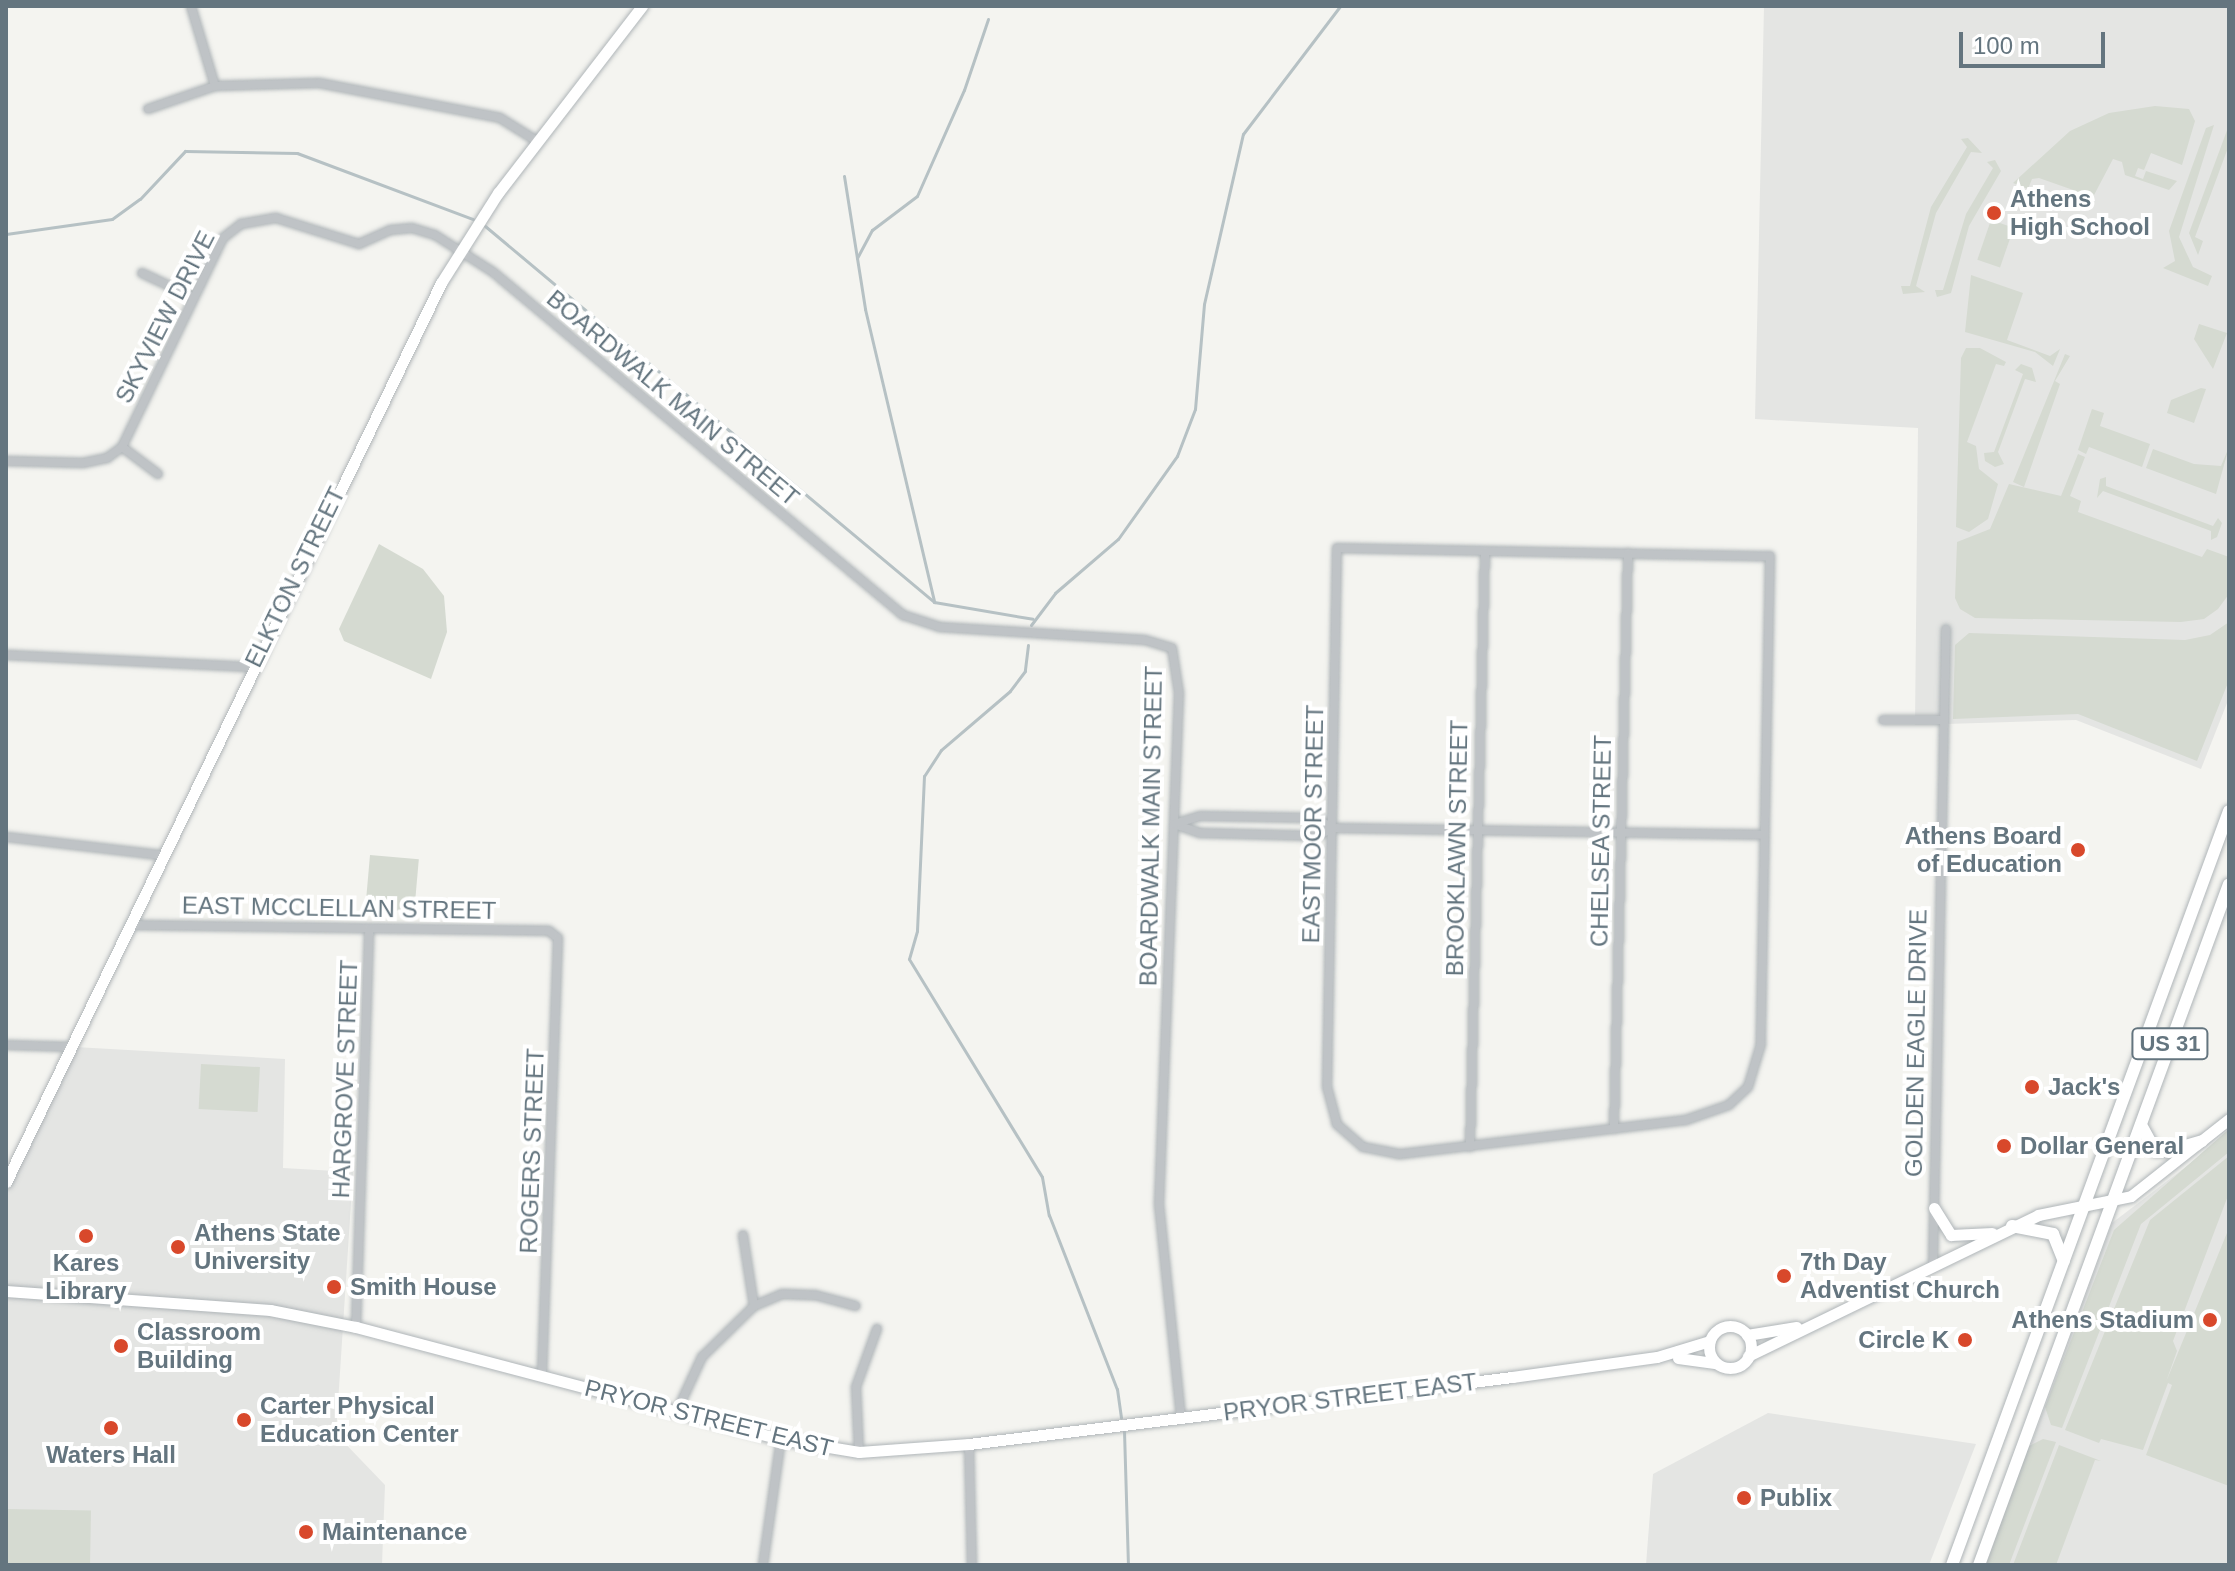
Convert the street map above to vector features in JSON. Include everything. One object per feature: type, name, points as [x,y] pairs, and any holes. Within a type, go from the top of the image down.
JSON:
[{"type":"main road","name":"US 31","points":[[1952,1565],[2065,1265],[2229,811]]},
{"type":"main road","name":"US 31","points":[[1979,1565],[2229,884]]},
{"type":"main road","points":[[2141,1125],[2155,1150],[2168,1151],[2202,1141]]},
{"type":"main road","points":[[2006,1229],[2053,1234],[2062,1246],[2065,1265]]},
{"type":"street","points":[[191,6],[215,86]]},
{"type":"street","name":"ELKTON STREET","points":[[6,1182],[251,667],[461,251],[537,141],[642,6]]},
{"type":"street","points":[[148,109],[215,86],[319,83],[500,118],[537,141]]},
{"type":"street","name":"SKYVIEW DRIVE","points":[[122,447],[223,238],[252,219],[276,218],[359,244],[390,230],[412,228],[461,251]]},
{"type":"street","name":"BOARDWALK MAIN STREET","points":[[461,251],[903,615],[939,627],[1145,640],[1172,648],[1179,693],[1159,1204],[1181,1418]]},
{"type":"street","points":[[142,273],[193,297]]},
{"type":"street","points":[[6,461],[83,463],[107,458],[122,447],[158,474]]},
{"type":"street","name":"EASTMOOR STREET","points":[[1337,548],[1485,551],[1770,556],[1761,1044],[1752,1078],[1729,1105],[1706,1116],[1470,1147],[1381,1154],[1346,1136],[1329,1108],[1337,548]]},
{"type":"street","name":"BROOKLAWN STREET","points":[[1470,1147],[1485,551]]},
{"type":"street","name":"CHELSEA STREET","points":[[1614,1129],[1628,553]]},
{"type":"street","name":"GOLDEN EAGLE DRIVE","points":[[1933,1266],[1946,629]]},
{"type":"street","points":[[6,655],[251,667]]},
{"type":"street","points":[[1883,720],[1943,720]]},
{"type":"street","points":[[1174,824],[1200,816],[1315,818],[1333,828],[1763,835]]},
{"type":"street","points":[[1174,824],[1200,833],[1317,836],[1333,828]]},
{"type":"street","points":[[6,837],[160,855]]},
{"type":"street","name":"EAST MCCLELLAN STREET","points":[[129,925],[549,931]]},
{"type":"street","name":"HARGROVE STREET","points":[[356,1327],[369,929]]},
{"type":"street","name":"ROGERS STREET","points":[[542,1377],[561,949],[549,931]]},
{"type":"street","points":[[6,1045],[69,1047]]},
{"type":"street","points":[[1804,1326],[1747,1335],[1726,1326],[1710,1341],[1718,1364],[1737,1366],[1748,1356],[1804,1326],[2006,1229],[2059,1209],[2110,1204],[2131,1196],[2229,1119]]},
{"type":"street","points":[[1934,1208],[1951,1235],[2006,1229]]},
{"type":"street","points":[[743,1235],[754,1306]]},
{"type":"street","name":"PRYOR STREET EAST","points":[[6,1291],[197,1302],[356,1327],[781,1439],[859,1452],[969,1444],[1657,1357],[1700,1357],[1718,1364]]},
{"type":"street","points":[[677,1411],[702,1357],[754,1306],[782,1294],[815,1295],[856,1306]]},
{"type":"street","points":[[859,1452],[856,1387],[877,1329]]},
{"type":"street","points":[[1747,1335],[1748,1356]]},
{"type":"street","name":"PRYOR STREET EAST","points":[[1657,1357],[1710,1341]]},
{"type":"street","points":[[763,1565],[781,1439]]},
{"type":"street","points":[[969,1444],[972,1565]]},
{"type":"shaded area","name":"Athens High School","points":[[1764,6],[2229,6],[2229,698],[2201,769],[2076,720],[1915,725],[1918,428],[1755,419]]},
{"type":"shaded area","points":[[2155,106],[2189,109],[2195,121],[2182,165],[2151,153],[2144,170],[2138,168],[2135,176],[2143,179],[2146,171],[2177,181],[2169,190],[2125,175],[2122,162],[2113,159],[2093,197],[2039,178],[2032,179],[2028,189],[2013,183],[2070,131],[2109,113]]},
{"type":"shaded area","points":[[2214,125],[2179,237],[2193,267],[2212,276],[2208,286],[2163,268],[2175,261],[2169,231],[2206,128]]},
{"type":"shaded area","points":[[2229,125],[2229,145],[2195,237],[2203,241],[2198,255],[2189,233]]},
{"type":"shaded area","points":[[1968,138],[1982,153],[1971,152],[1936,213],[1916,286],[1925,292],[1903,294],[1901,286],[1910,286],[1931,207],[1967,147],[1961,139]]},
{"type":"shaded area","points":[[1995,160],[2001,171],[1969,226],[1951,293],[1937,297],[1935,290],[1943,290],[1966,214],[1993,168],[1987,162]]},
{"type":"shaded area","points":[[1991,220],[2014,228],[2000,268],[1977,260]]},
{"type":"shaded area","points":[[1971,275],[2023,293],[2007,340],[2050,356],[2060,349],[2053,366],[2035,352],[1965,332]]},
{"type":"shaded area","points":[[2199,324],[2227,333],[2213,369],[2194,339]]},
{"type":"shaded area","points":[[1966,348],[1980,348],[2006,362],[2004,366],[1996,364],[1967,442],[1976,446],[1979,469],[1998,484],[1988,519],[1969,532],[1956,527],[1961,358]]},
{"type":"shaded area","points":[[2065,354],[2070,356],[2055,381],[2060,384],[2024,487],[2013,482]]},
{"type":"shaded area","points":[[2021,364],[2032,368],[2036,382],[2025,379],[1998,452],[2004,464],[1995,467],[1985,461],[1984,453],[1994,452],[2023,374],[2015,370]]},
{"type":"shaded area","points":[[2201,388],[2206,389],[2194,423],[2167,413],[2171,400]]},
{"type":"shaded area","points":[[2092,409],[2104,413],[2100,426],[2150,444],[2142,467],[2089,447],[2086,454],[2078,450]]},
{"type":"shaded area","points":[[2229,447],[2216,494],[2146,468],[2153,449],[2194,464],[2221,466]]},
{"type":"shaded area","points":[[2078,454],[2085,457],[2070,496],[2081,501],[2078,512],[2202,557],[2207,549],[2229,557],[2229,594],[2218,609],[2204,619],[2181,622],[1975,618],[1960,609],[1955,598],[1957,542],[1990,529],[2009,484],[2061,496]]},
{"type":"shaded area","points":[[2106,477],[2106,486],[2213,526],[2218,518],[2222,523],[2217,537],[2211,540],[2211,531],[2103,491],[2097,498],[2100,479]]},
{"type":"shaded area","points":[[379,544],[423,569],[444,596],[447,632],[431,679],[344,641],[339,629]]},
{"type":"shaded area","points":[[2229,622],[2229,680],[2197,761],[2078,714],[1953,719],[1955,645],[1969,633],[2185,640],[2210,635]]},
{"type":"shaded area","points":[[370,855],[419,859],[414,912],[365,908]]},
{"type":"shaded area","name":"Athens State University","points":[[75,1047],[285,1059],[283,1168],[353,1172],[336,1434],[385,1485],[382,1565],[6,1565],[6,1178]]},
{"type":"shaded area","points":[[201,1064],[260,1067],[258,1112],[199,1109]]},
{"type":"shaded area","points":[[2229,1129],[2229,1152],[2141,1224],[2062,1428],[2051,1425],[2045,1407],[2114,1230]]},
{"type":"shaded area","points":[[2229,1134],[2229,1565],[1987,1565],[2112,1223]]},
{"type":"shaded area","points":[[2229,1156],[2229,1193],[2173,1341],[2177,1351],[2166,1382],[2229,1228],[2229,1486],[2146,1455],[2172,1385],[2168,1383],[2143,1450],[2101,1439],[2099,1443],[2065,1430],[2150,1220]]},
{"type":"shaded area","points":[[1768,1413],[1976,1444],[1929,1565],[1646,1565],[1653,1474]]},
{"type":"shaded area","points":[[2043,1439],[2056,1442],[2009,1565],[1986,1565],[2027,1447]]},
{"type":"shaded area","points":[[2059,1445],[2101,1461],[2095,1460],[2056,1565],[2013,1565]]},
{"type":"shaded area","points":[[6,1509],[91,1510],[90,1565],[6,1565]]},
{"type":"waterway","points":[[1031,625],[1055,593],[1118,539],[1177,456],[1195,409],[1204,304],[1243,134],[1340,6]]},
{"type":"waterway","points":[[857,258],[872,230],[917,196],[964,90],[988,19]]},
{"type":"waterway","points":[[6,234],[112,219],[140,199],[185,151],[297,153],[473,219]]},
{"type":"waterway","points":[[844,176],[865,309],[934,602]]},
{"type":"waterway","points":[[485,226],[934,602],[1033,619]]},
{"type":"waterway","points":[[1028,645],[1025,671],[1010,691],[941,750],[924,776],[917,931],[909,959],[1042,1177],[1049,1215],[1117,1389],[1121,1418]]},
{"type":"waterway","points":[[1124,1431],[1128,1565]]},
{"type":"place","name":"Athens High School","points":[[1994,213]]},
{"type":"place","name":"Athens Board of Education","points":[[2078,850]]},
{"type":"place","name":"Jack's","points":[[2032,1087]]},
{"type":"place","name":"Dollar General","points":[[2004,1146]]},
{"type":"place","name":"Kares Library","points":[[86,1236]]},
{"type":"place","name":"Athens State University","points":[[178,1247]]},
{"type":"place","name":"7th Day Adventist Church","points":[[1784,1276]]},
{"type":"place","name":"Smith House","points":[[334,1287]]},
{"type":"place","name":"Athens Stadium","points":[[2210,1320]]},
{"type":"place","name":"Circle K","points":[[1965,1340]]},
{"type":"place","name":"Classroom Building","points":[[121,1346]]},
{"type":"place","name":"Carter Physical Education Center","points":[[244,1420]]},
{"type":"place","name":"Waters Hall","points":[[111,1428]]},
{"type":"place","name":"Publix","points":[[1744,1498]]},
{"type":"place","name":"Maintenance","points":[[306,1532]]}]
